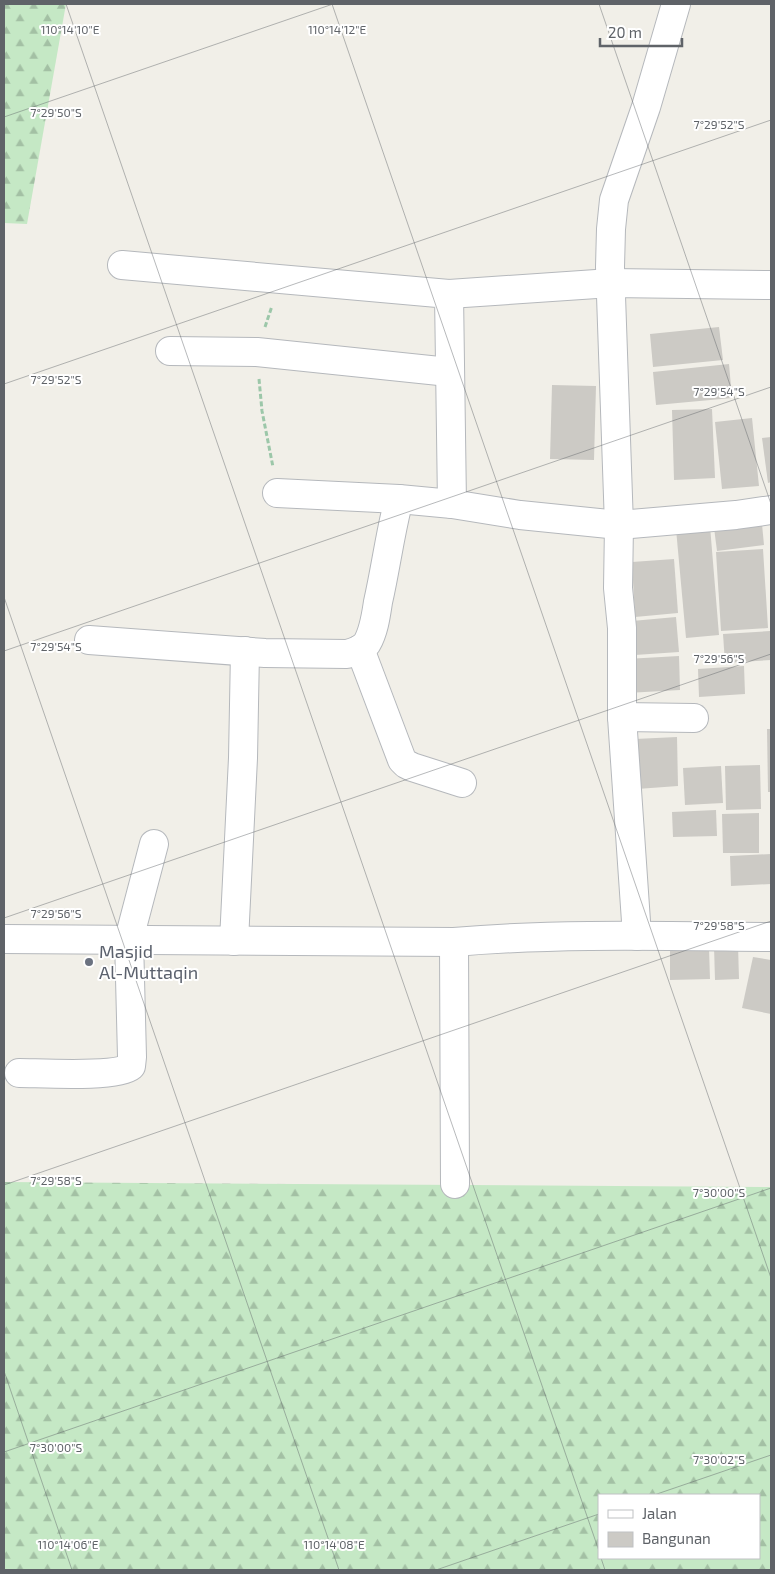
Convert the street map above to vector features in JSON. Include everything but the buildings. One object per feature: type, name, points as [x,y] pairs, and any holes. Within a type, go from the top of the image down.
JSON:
[{"type":"street","points":[[637,936],[622,717],[622,628],[618,588],[619,525],[610,236],[614,200],[646,106],[676,4]]},
{"type":"street","points":[[122,265],[449,294],[611,283],[771,285]]},
{"type":"street","points":[[449,294],[452,504]]},
{"type":"street","points":[[170,351],[257,352],[449,372]]},
{"type":"street","points":[[277,493],[399,499],[452,504],[520,515],[619,525],[736,515],[771,510]]},
{"type":"street","points":[[89,640],[265,654],[347,654],[360,649],[367,642],[373,628],[399,499]]},
{"type":"street","points":[[360,649],[402,760],[412,767],[462,783]]},
{"type":"street","points":[[234,940],[243,758],[245,651]]},
{"type":"street","points":[[622,717],[694,718]]},
{"type":"street","points":[[19,1073],[86,1074],[124,1071],[130,1068],[132,1056],[129,939],[154,844]]},
{"type":"street","points":[[4,939],[454,942],[504,938],[637,936],[771,937]]},
{"type":"street","points":[[454,942],[455,1184]]},
{"type":"path","points":[[277,493],[262,411],[257,352],[281,280]]},
{"type":"green space","points":[[4,4],[66,4],[27,224],[4,223]]},
{"type":"green space","points":[[4,1182],[771,1187],[771,1570],[4,1570]]},
{"type":"place","name":"Masjid Al-Muttaqin","points":[[89,962]]}]
